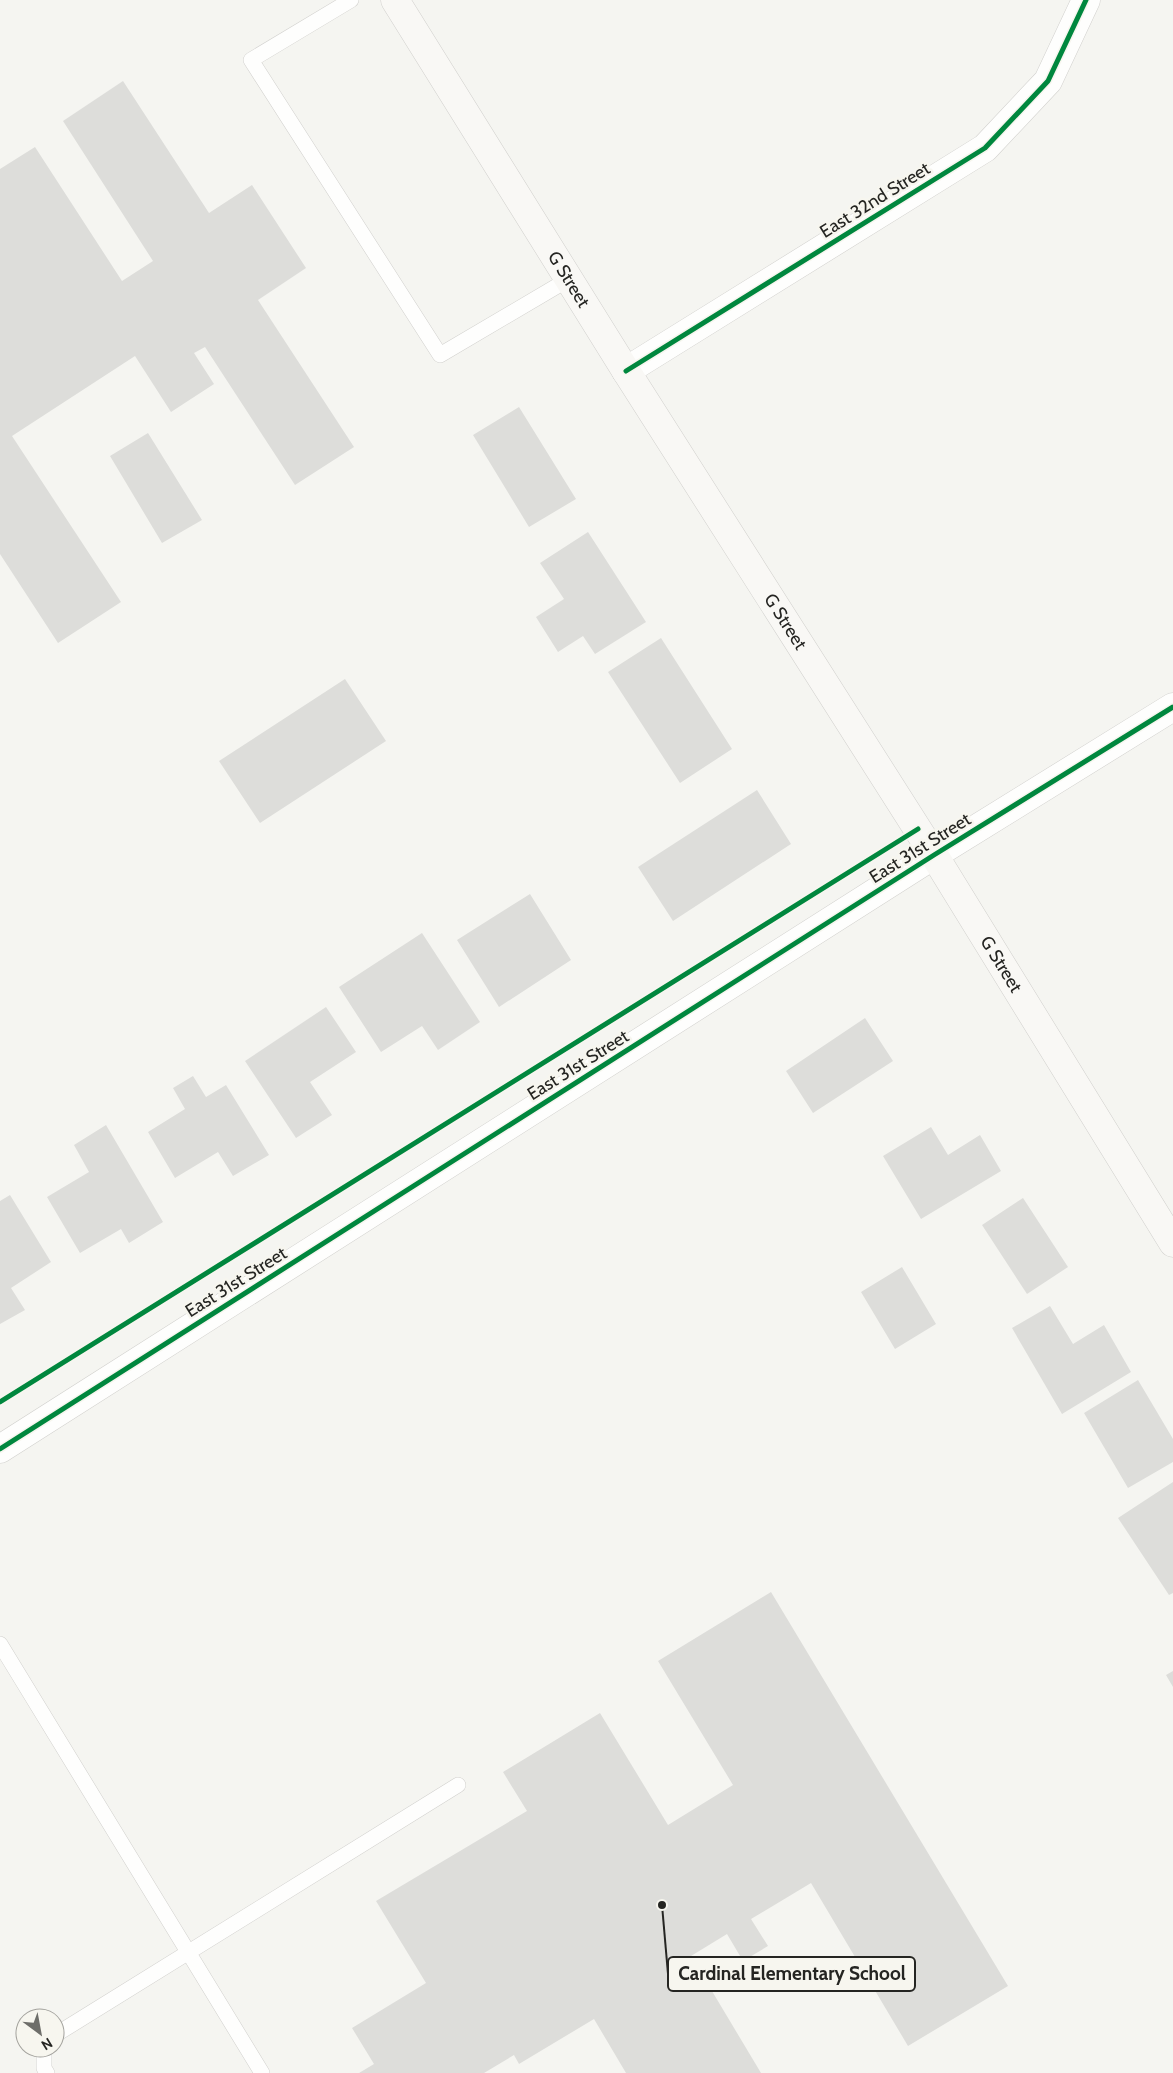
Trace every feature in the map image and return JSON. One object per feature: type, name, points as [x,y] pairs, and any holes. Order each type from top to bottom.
[{"type":"main road","name":"G Street","points":[[395,0],[626,371],[934,855],[1173,1243]]},
{"type":"street","name":"East 32nd Street","points":[[626,371],[985,148],[1048,81],[1086,0]]},
{"type":"street","name":"East 31st Street","points":[[0,1449],[934,855],[1173,708]]},
{"type":"lane","points":[[351,0],[251,60],[440,355],[569,279]]},
{"type":"lane","points":[[0,1644],[262,2073]]},
{"type":"lane","points":[[65,2029],[458,1785]]},
{"type":"lane","points":[[44,2058],[44,2068],[48,2073]]},
{"type":"building","points":[[123,81],[209,213],[252,185],[306,268],[258,300],[354,447],[295,485],[205,347],[194,353],[214,384],[171,412],[135,356],[12,436],[121,602],[58,643],[0,554],[0,169],[35,147],[122,281],[153,261],[63,121]]},
{"type":"building","points":[[519,407],[576,499],[529,527],[473,435]]},
{"type":"building","points":[[148,433],[202,520],[162,543],[110,456]]},
{"type":"building","points":[[588,532],[646,622],[595,654],[583,636],[558,652],[536,617],[564,599],[540,563]]},
{"type":"building","points":[[661,638],[732,749],[680,783],[608,672]]},
{"type":"building","points":[[345,679],[386,741],[260,823],[219,761]]},
{"type":"building","points":[[757,790],[791,844],[673,921],[638,867]]},
{"type":"building","points":[[530,894],[571,960],[499,1007],[457,940]]},
{"type":"building","points":[[422,933],[480,1022],[438,1050],[422,1026],[381,1052],[339,987]]},
{"type":"building","points":[[326,1007],[356,1052],[310,1082],[332,1115],[296,1138],[245,1061]]},
{"type":"building","points":[[865,1018],[893,1061],[813,1113],[786,1071]]},
{"type":"building","points":[[193,1076],[206,1097],[226,1085],[269,1155],[233,1176],[218,1152],[175,1178],[148,1132],[185,1109],[173,1088]]},
{"type":"building","points":[[106,1125],[163,1222],[129,1243],[121,1229],[80,1253],[47,1197],[89,1172],[74,1145]]},
{"type":"building","points":[[931,1127],[948,1155],[980,1135],[1001,1171],[921,1219],[883,1156]]},
{"type":"building","points":[[10,1195],[51,1262],[11,1288],[25,1310],[0,1324],[0,1201]]},
{"type":"building","points":[[1023,1198],[1068,1267],[1027,1294],[982,1225]]},
{"type":"building","points":[[902,1267],[936,1324],[895,1349],[861,1292]]},
{"type":"building","points":[[1050,1306],[1073,1344],[1104,1325],[1131,1372],[1062,1414],[1012,1328]]},
{"type":"building","points":[[1138,1380],[1173,1439],[1173,1462],[1128,1488],[1084,1413]]},
{"type":"building","points":[[1173,1482],[1173,1593],[1169,1595],[1118,1518]]},
{"type":"building","points":[[771,1592],[1008,1986],[908,2046],[811,1883],[751,1919],[768,1946],[743,1961],[727,1934],[691,1956],[761,2073],[626,2073],[594,2019],[519,2064],[514,2055],[484,2073],[359,2073],[374,2064],[352,2028],[426,1983],[376,1901],[527,1811],[503,1772],[600,1713],[668,1825],[733,1785],[658,1661]]},
{"type":"building","points":[[1173,1671],[1173,1687],[1166,1675]]},
{"type":"cycle path","points":[[626,371],[985,148],[1048,81],[1086,0]]},
{"type":"cycle path","points":[[0,1449],[934,855],[1173,707]]},
{"type":"cycle path","points":[[0,1402],[918,829]]},
{"type":"place","name":"Cardinal Elementary School","points":[[662,1905]]}]
